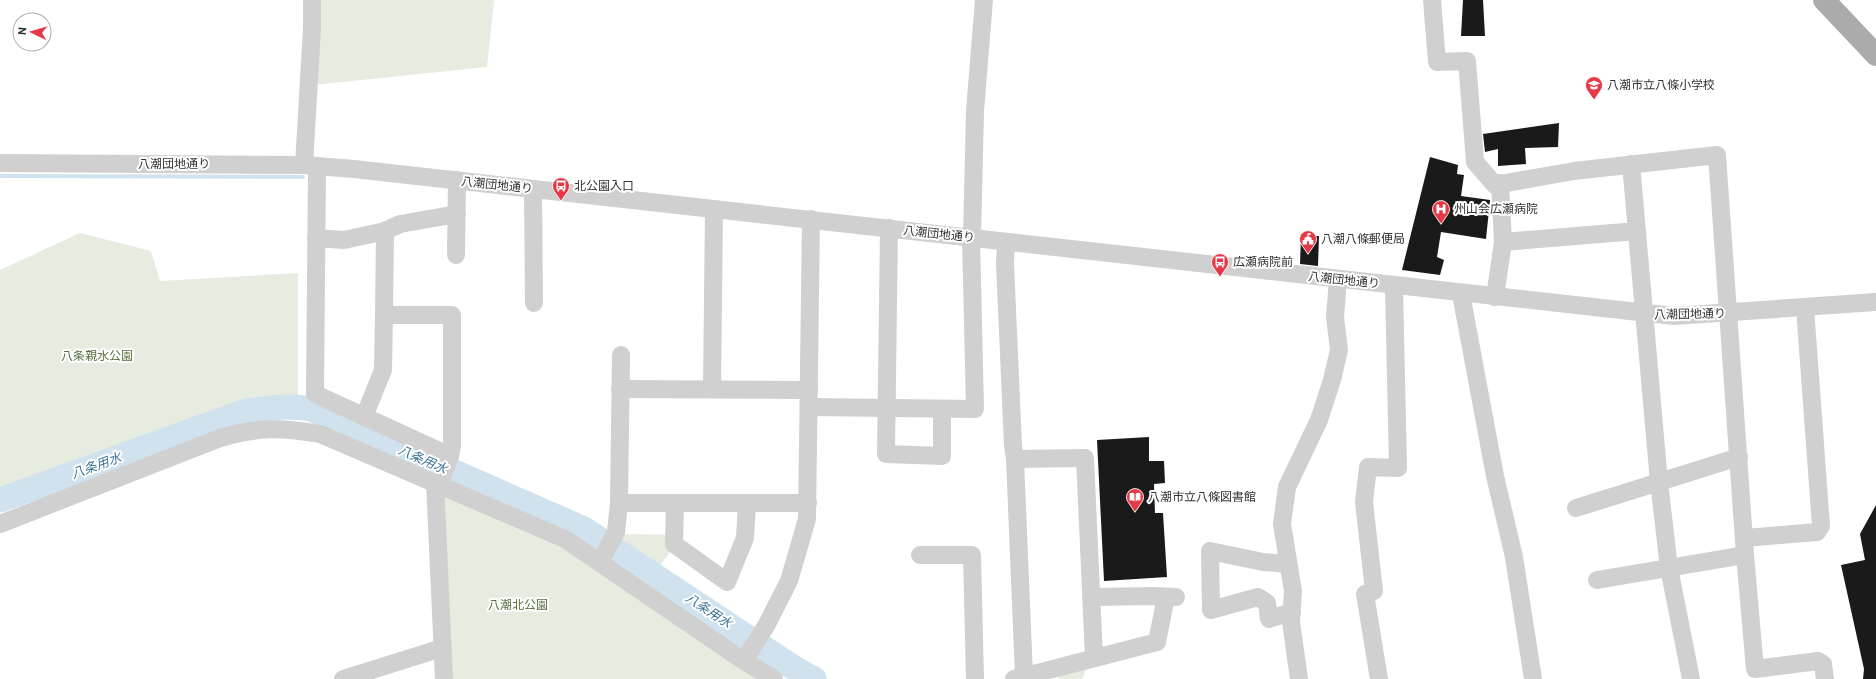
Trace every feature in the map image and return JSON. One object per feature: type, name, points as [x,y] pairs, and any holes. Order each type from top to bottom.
[{"type":"main road","points":[[1824,0],[1876,55]]},
{"type":"street","points":[[312,0],[311,165],[316,238],[315,394],[449,459]]},
{"type":"street","points":[[620,389],[712,388],[886,408],[942,410],[975,409],[972,237],[975,111],[984,0]]},
{"type":"street","points":[[1432,0],[1437,62],[1467,61],[1475,162],[1495,184],[1574,171],[1717,155],[1755,669],[1818,661],[1823,664],[1825,679]]},
{"type":"street","name":"八潮団地通り","points":[[0,164],[311,165],[811,219],[1645,314],[1674,316],[1876,302]]},
{"type":"street","points":[[1631,164],[1659,482],[1669,568],[1691,679]]},
{"type":"street","points":[[456,255],[457,180]]},
{"type":"street","points":[[1495,297],[1503,242],[1500,183]]},
{"type":"street","points":[[533,189],[534,303]]},
{"type":"street","points":[[712,388],[714,209]]},
{"type":"street","points":[[316,238],[344,240],[385,230],[400,224],[457,214]]},
{"type":"street","points":[[747,657],[766,626],[789,581],[797,558],[807,519],[811,219]]},
{"type":"street","points":[[889,228],[886,454],[942,456],[942,410]]},
{"type":"street","points":[[364,417],[384,370],[385,230]]},
{"type":"street","points":[[1503,242],[1637,231]]},
{"type":"street","points":[[1006,242],[1005,264],[1015,459],[1018,678],[1157,642],[1171,597],[1092,597]]},
{"type":"street","points":[[1299,679],[1291,622],[1293,591],[1282,524],[1287,487],[1319,420],[1332,380],[1339,350],[1335,317],[1338,279]]},
{"type":"street","points":[[1379,679],[1370,592],[1364,502],[1368,467],[1398,468],[1394,286]]},
{"type":"street","points":[[1461,294],[1495,476],[1514,557],[1533,679]]},
{"type":"street","points":[[1596,580],[1669,568],[1745,546],[1817,532],[1820,526],[1805,308]]},
{"type":"street","points":[[384,315],[452,315],[452,446],[449,459],[437,483],[444,679]]},
{"type":"street","points":[[600,562],[616,532],[620,503],[620,355]]},
{"type":"street","points":[[0,524],[220,438],[245,431],[268,428],[294,429],[320,434],[565,539],[747,657],[774,679]]},
{"type":"street","points":[[1576,508],[1739,457]]},
{"type":"street","points":[[1015,459],[1085,458],[1094,658]]},
{"type":"street","points":[[620,503],[808,503]]},
{"type":"street","points":[[675,504],[674,544],[727,582],[745,538],[747,503]]},
{"type":"street","points":[[1288,564],[1263,562],[1210,551],[1211,610],[1258,597],[1266,603],[1269,619],[1292,612]]},
{"type":"street","points":[[920,555],[972,555],[975,679]]},
{"type":"street","points":[[343,679],[442,648]]},
{"type":"green space","points":[[314,0],[494,0],[487,67],[313,85]]},
{"type":"green space","name":"八条親水公園","points":[[80,233],[151,251],[160,281],[298,273],[298,402],[242,408],[91,463],[0,499],[0,270]]},
{"type":"green space","name":"八潮北公園","points":[[441,489],[564,544],[776,679],[448,679]]},
{"type":"green space","points":[[618,534],[677,535],[676,544],[654,573],[611,546]]},
{"type":"green space","points":[[1088,665],[1082,679],[1058,679],[1060,674]]},
{"type":"building","points":[[1463,0],[1483,0],[1485,36],[1461,36]]},
{"type":"building","points":[[1559,123],[1558,147],[1525,148],[1526,164],[1498,166],[1498,149],[1485,152],[1483,134]]},
{"type":"building","points":[[1430,157],[1458,165],[1457,174],[1464,175],[1461,196],[1490,200],[1486,239],[1441,232],[1437,257],[1444,260],[1440,275],[1402,270]]},
{"type":"building","points":[[1301,236],[1319,236],[1318,266],[1300,264]]},
{"type":"building","points":[[1149,437],[1149,461],[1164,461],[1165,483],[1154,484],[1155,513],[1163,513],[1167,577],[1104,581],[1097,440]]},
{"type":"building","points":[[1876,505],[1876,679],[1863,679],[1864,669],[1841,565],[1865,560],[1860,534]]},
{"type":"waterway","points":[[0,176],[303,177]]},
{"type":"waterway","name":"八条用水","points":[[0,500],[243,412],[260,409],[293,407],[311,409],[584,529],[794,668],[814,679]]},
{"type":"place","name":"八潮市立八條小学校","points":[[1594,100]]},
{"type":"place","name":"北公園入口","points":[[561,201]]},
{"type":"place","name":"州山会広瀬病院","points":[[1441,224]]},
{"type":"place","name":"八潮八條郵便局","points":[[1308,254]]},
{"type":"place","name":"広瀬病院前","points":[[1220,277]]},
{"type":"place","name":"八潮市立八條図書館","points":[[1135,512]]}]
